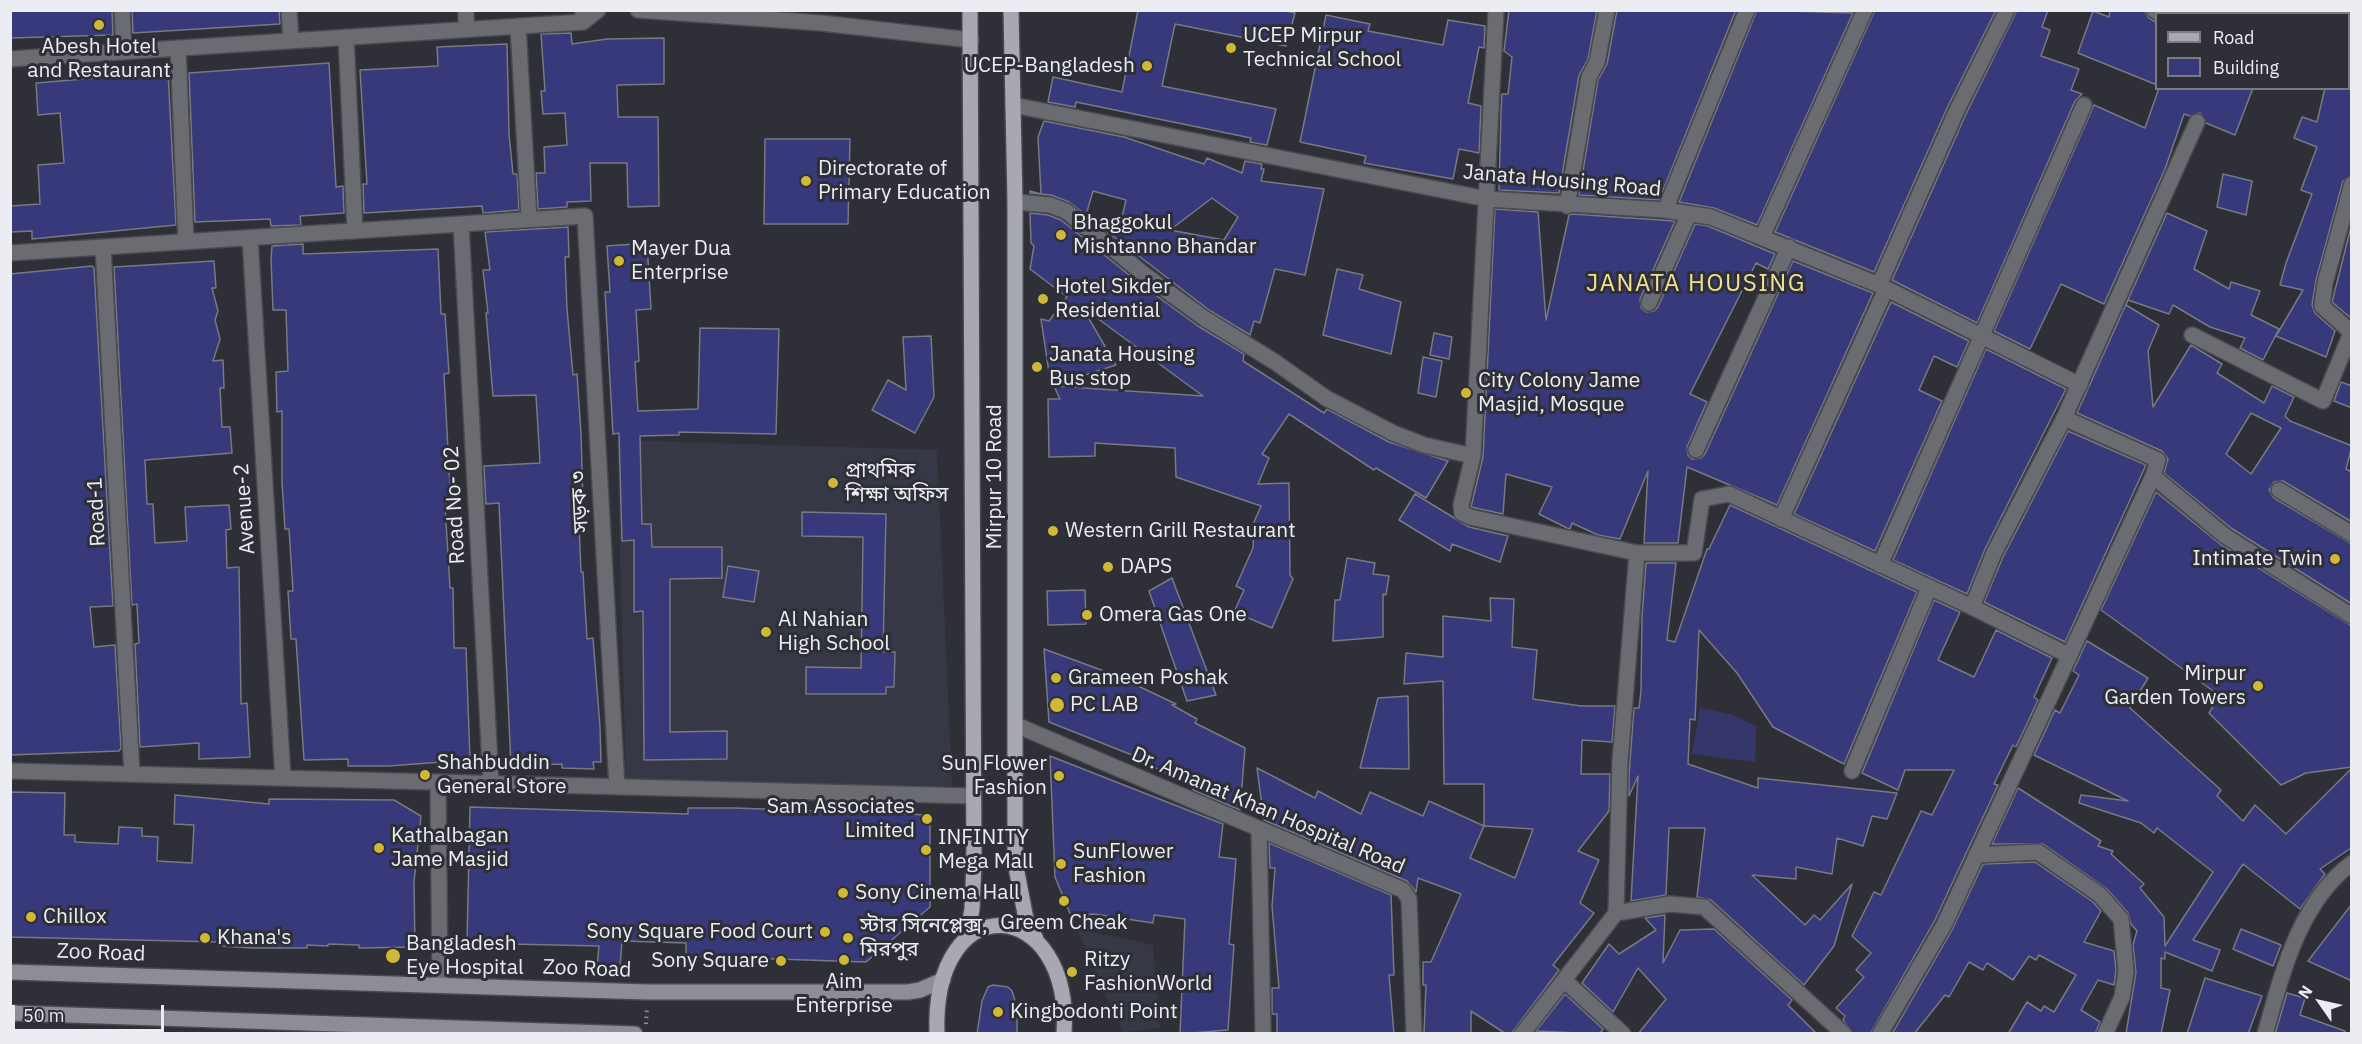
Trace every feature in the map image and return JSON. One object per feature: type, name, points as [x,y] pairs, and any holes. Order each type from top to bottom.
[{"type":"main road","name":"Mirpur 10 Road","points":[[967,936],[973,887],[970,10]]},
{"type":"main road","name":"Mirpur 10 Road","points":[[1011,10],[1015,202],[1015,862],[1024,910],[1036,939],[1051,963],[1063,999],[1064,1034]]},
{"type":"main road","points":[[937,1034],[936,1019],[943,980],[956,950],[967,936],[985,927],[1001,925],[1018,928],[1036,939]]},
{"type":"main road","name":"Zoo Road","points":[[10,972],[647,992],[908,992],[920,990],[943,980]]},
{"type":"main road","points":[[10,1013],[635,1034]]},
{"type":"street","points":[[122,10],[124,52]]},
{"type":"street","points":[[289,10],[291,41]]},
{"type":"street","points":[[466,10],[466,29]]},
{"type":"street","points":[[10,59],[518,26],[583,16],[598,10]]},
{"type":"street","points":[[638,10],[821,23],[971,40]]},
{"type":"street","points":[[1497,10],[1473,456],[1461,505],[1462,513],[1470,517],[1637,553],[1694,553],[1702,499],[1729,495],[1972,608],[2068,656]]},
{"type":"street","points":[[1567,206],[1589,77],[1597,62],[1607,10]]},
{"type":"street","points":[[1665,210],[1747,10]]},
{"type":"street","points":[[1761,237],[1865,10]]},
{"type":"street","points":[[1781,519],[1883,287],[1957,110],[2007,10]]},
{"type":"street","points":[[10,253],[530,219],[518,26]]},
{"type":"street","points":[[346,37],[355,231]]},
{"type":"street","points":[[178,48],[186,242]]},
{"type":"street","name":"Janata Housing Road","points":[[1013,105],[1487,199],[1567,206],[1665,210],[1711,217],[1790,247],[1883,287],[2080,385]]},
{"type":"street","points":[[1880,565],[2084,105]]},
{"type":"street","points":[[1972,608],[1994,553],[2080,385],[2197,122]]},
{"type":"street","points":[[2192,335],[2323,401],[2351,333],[2322,306],[2325,283],[2352,184]]},
{"type":"street","points":[[1015,202],[1050,205],[1066,211],[1187,306],[1326,398],[1393,433],[1424,445],[1473,456]]},
{"type":"street","points":[[1650,303],[1689,214]]},
{"type":"street","name":"সড়ক ৩","points":[[530,219],[585,216],[617,787]]},
{"type":"street","name":"Road No- 02","points":[[461,224],[491,783]]},
{"type":"street","name":"Avenue-2","points":[[250,238],[283,778]]},
{"type":"street","name":"Road-1","points":[[103,247],[132,774]]},
{"type":"street","points":[[1696,450],[1790,247]]},
{"type":"street","points":[[1880,1034],[1944,925],[2068,656],[2114,564],[2158,460],[2064,418]]},
{"type":"street","points":[[2153,476],[2225,536],[2352,616]]},
{"type":"street","points":[[2279,490],[2352,534]]},
{"type":"street","points":[[1522,1034],[1616,914],[1620,761],[1637,553]]},
{"type":"street","points":[[1852,771],[1929,588]]},
{"type":"street","name":"Dr. Amanat Khan Hospital Road","points":[[1016,725],[1259,831],[1403,890],[1409,899],[1414,1034]]},
{"type":"street","points":[[10,771],[973,796]]},
{"type":"street","points":[[438,782],[440,985]]},
{"type":"street","points":[[1259,831],[1263,1034]]},
{"type":"street","points":[[1976,855],[2038,852],[2100,895],[2121,919],[2126,971],[2122,997],[2105,1034]]},
{"type":"street","points":[[2265,1034],[2292,949],[2312,905],[2340,872],[2352,863]]},
{"type":"street","points":[[1616,914],[1670,904],[1704,907],[1844,1034]]},
{"type":"street","points":[[1564,980],[1623,1034]]},
{"type":"path","points":[[646,1034],[647,992]]},
{"type":"shaded area","name":"Al Nahian High School","points":[[617,440],[937,450],[952,786],[626,780]],"holes":[[[620,445],[640,445],[642,524],[651,524],[652,540],[622,541]],[[803,512],[885,514],[883,652],[895,652],[894,687],[886,687],[886,694],[806,693],[806,667],[861,668],[863,537],[802,536]],[[634,547],[722,547],[722,578],[670,579],[670,732],[727,731],[727,759],[644,759],[643,611],[635,611]]]},
{"type":"shaded area","points":[[1700,708],[1730,714],[1756,726],[1755,762],[1692,754]]},
{"type":"shaded area","points":[[1076,928],[1153,945],[1160,1028],[1123,1032]]},
{"type":"building","points":[[10,10],[112,10],[113,35],[10,38]]},
{"type":"building","points":[[132,10],[279,10],[280,24],[133,33]]},
{"type":"building","name":"UCEP-Bangladesh","points":[[1138,10],[1282,10],[1295,13],[1286,46],[1175,24],[1162,86],[1276,109],[1267,145],[1250,142],[1251,138],[1076,102],[1075,107],[1048,102],[1053,77],[1122,92]]},
{"type":"building","points":[[1509,10],[1597,10],[1588,59],[1579,75],[1559,193],[1499,190],[1502,94],[1508,94],[1512,57],[1504,51]]},
{"type":"building","points":[[1617,10],[1736,10],[1659,200],[1579,195],[1598,80],[1607,64]]},
{"type":"building","points":[[1757,10],[1853,13],[1757,225],[1714,208],[1679,202]]},
{"type":"building","points":[[1875,10],[1996,10],[1948,106],[1874,272],[1775,232]]},
{"type":"building","points":[[2017,10],[2048,10],[2042,27],[2050,30],[2041,56],[2079,69],[2071,90],[2082,94],[2075,101],[1977,323],[1892,280],[1966,114]]},
{"type":"building","points":[[2110,10],[2144,10],[2149,18],[2155,22],[2155,84],[2078,53],[2093,11],[2109,17]]},
{"type":"building","points":[[1326,15],[1370,24],[1368,31],[1443,45],[1448,20],[1485,26],[1484,48],[1479,47],[1468,103],[1481,106],[1479,153],[1459,149],[1453,179],[1364,163],[1366,156],[1300,142]]},
{"type":"building","points":[[571,33],[572,44],[607,39],[664,38],[664,84],[617,85],[618,117],[658,117],[659,206],[628,207],[627,163],[590,163],[591,201],[567,202],[567,207],[538,209],[536,173],[545,173],[544,147],[567,145],[565,113],[543,114],[541,91],[545,91],[541,34]]},
{"type":"building","points":[[507,44],[509,134],[513,174],[517,174],[519,210],[483,213],[482,206],[364,213],[363,184],[367,184],[360,70],[438,66],[437,47]]},
{"type":"building","points":[[329,63],[336,187],[343,186],[344,213],[300,216],[301,225],[271,226],[270,219],[195,222],[189,73]]},
{"type":"building","points":[[168,72],[176,225],[32,239],[32,231],[10,232],[10,206],[40,204],[38,165],[64,163],[60,113],[38,115],[36,83]]},
{"type":"building","points":[[2352,88],[2352,175],[2343,181],[2316,280],[2312,305],[2315,313],[2335,331],[2326,357],[2276,336],[2303,290],[2280,285],[2312,194],[2301,190],[2317,147],[2294,138],[2302,117],[2317,122],[2325,90],[2350,90]]},
{"type":"building","points":[[2158,90],[2252,90],[2235,135],[2206,123],[2200,113],[2190,116],[2184,114],[2165,169],[2104,304],[2061,284],[2030,349],[1994,331],[2094,105],[2145,128]]},
{"type":"building","points":[[1044,121],[1124,137],[1204,164],[1207,158],[1242,173],[1245,161],[1262,164],[1261,169],[1264,169],[1261,181],[1324,189],[1305,275],[1275,269],[1260,323],[1254,321],[1250,335],[1209,310],[1105,230],[1118,234],[1126,200],[1093,191],[1086,215],[1069,202],[1051,195],[1030,193],[1030,191],[1041,194],[1038,137]],"holes":[[[1212,198],[1238,217],[1224,240],[1170,230]]]},
{"type":"building","points":[[765,139],[850,139],[848,224],[764,224]]},
{"type":"building","points":[[2223,174],[2252,181],[2246,215],[2217,207]]},
{"type":"building","points":[[1495,209],[1538,212],[1546,320],[1569,215],[1572,214],[1675,221],[1640,299],[1641,308],[1646,312],[1654,311],[1658,307],[1695,224],[1708,226],[1775,254],[1768,269],[1756,263],[1690,394],[1707,402],[1687,447],[1688,455],[1692,459],[1701,458],[1705,454],[1793,261],[1873,293],[1777,505],[1687,467],[1678,543],[1644,543],[1648,471],[1620,539],[1598,535],[1572,523],[1570,529],[1539,514],[1552,487],[1506,474],[1503,514],[1471,507],[1483,457]]},
{"type":"building","points":[[1030,213],[1048,215],[1061,220],[1139,283],[1198,326],[1244,354],[1243,361],[1324,413],[1327,409],[1389,442],[1448,461],[1426,498],[1376,468],[1374,470],[1289,414],[1262,454],[1269,458],[1258,484],[1289,483],[1290,575],[1293,579],[1272,628],[1234,612],[1244,590],[1236,586],[1253,548],[1254,522],[1261,506],[1176,477],[1175,448],[1095,443],[1095,456],[1049,457],[1048,399],[1060,399],[1054,386],[1203,396],[1082,307],[1116,365],[1051,386],[1041,319],[1049,321],[1067,297],[1030,269],[1034,246],[1031,243]]},
{"type":"building","points":[[2167,213],[2207,231],[2194,269],[2229,289],[2231,282],[2260,291],[2251,315],[2279,329],[2263,360],[2240,348],[2245,338],[2210,327],[2173,305],[2169,314],[2128,300],[2126,305],[2159,325],[2148,351],[2153,407],[2191,345],[2222,364],[2217,373],[2264,403],[2272,386],[2294,397],[2285,416],[2290,421],[2352,446],[2346,469],[2352,472],[2352,522],[2283,481],[2274,482],[2269,490],[2274,498],[2352,544],[2352,604],[2231,528],[2164,473],[2168,459],[2162,451],[2077,413]],"holes":[[[2251,413],[2281,428],[2251,474],[2226,454]]]},
{"type":"building","points":[[2352,223],[2352,319],[2332,302]]},
{"type":"building","points":[[568,227],[569,257],[565,257],[567,309],[573,375],[577,374],[581,433],[583,501],[578,501],[581,572],[583,572],[587,639],[593,638],[600,727],[601,762],[593,762],[594,769],[562,768],[562,764],[511,766],[499,503],[486,504],[484,466],[540,463],[536,395],[493,396],[483,270],[490,270],[485,232]]},
{"type":"building","points":[[647,243],[651,309],[636,310],[639,361],[635,362],[638,411],[698,409],[700,328],[779,329],[776,434],[679,432],[679,435],[640,436],[642,524],[651,524],[652,547],[722,547],[722,578],[670,579],[670,732],[727,731],[727,759],[644,760],[643,611],[634,612],[634,540],[622,541],[619,433],[613,434],[605,292],[610,292],[607,246]]},
{"type":"building","points":[[303,244],[303,254],[438,249],[441,314],[445,314],[449,373],[444,374],[451,506],[445,506],[450,588],[453,588],[454,648],[466,648],[470,760],[388,766],[348,766],[348,759],[304,760],[296,639],[291,639],[288,591],[293,591],[289,529],[285,529],[282,482],[282,411],[277,412],[276,372],[288,371],[286,310],[273,310],[271,259],[272,246]]},
{"type":"building","points":[[214,261],[216,288],[212,288],[218,311],[215,320],[220,339],[213,361],[223,360],[224,388],[220,388],[222,427],[230,427],[232,453],[145,460],[147,504],[153,504],[155,543],[187,541],[185,507],[229,505],[231,529],[226,530],[227,568],[239,567],[241,704],[247,703],[250,757],[199,759],[199,743],[140,747],[135,644],[139,643],[137,604],[132,605],[114,267]]},
{"type":"building","points":[[92,266],[94,268],[113,606],[90,607],[94,647],[115,645],[121,748],[119,751],[10,755],[10,274]]},
{"type":"building","points":[[1337,269],[1363,275],[1359,289],[1401,302],[1391,354],[1323,335]]},
{"type":"building","points":[[1891,302],[1969,341],[1957,367],[1934,356],[1919,390],[1942,401],[1875,551],[1794,514]]},
{"type":"building","points":[[1434,333],[1452,337],[1449,359],[1430,355]]},
{"type":"building","points":[[931,336],[934,397],[915,433],[872,410],[888,380],[906,390],[903,337]]},
{"type":"building","points":[[1986,349],[2066,389],[1985,549],[1967,594],[1893,560]]},
{"type":"building","points":[[1423,357],[1442,361],[1436,397],[1418,393]]},
{"type":"building","points":[[2341,382],[2352,386],[2352,408],[2334,401]]},
{"type":"building","points":[[2068,431],[2146,465],[2065,642],[1984,602],[2003,557]]},
{"type":"building","points":[[2156,492],[2220,544],[2352,626],[2352,767],[2306,773],[2281,785],[2209,713],[2220,696],[2101,610]]},
{"type":"building","points":[[1415,494],[1469,527],[1508,536],[1500,562],[1452,544],[1450,551],[1399,520]]},
{"type":"building","points":[[1730,505],[1917,592],[1844,764],[1773,727],[1737,673],[1699,630],[1695,720],[1690,719],[1688,764],[1758,788],[1758,778],[1897,793],[1887,819],[1872,816],[1863,846],[1837,838],[1832,874],[1796,867],[1796,879],[1752,875],[1805,925],[1814,915],[1820,920],[1852,884],[1834,946],[1804,985],[1711,900],[1697,897],[1705,828],[1669,828],[1666,895],[1631,901],[1638,776],[1629,796],[1629,775],[1634,708],[1639,708],[1641,691],[1642,617],[1646,563],[1676,563],[1667,640],[1675,642],[1707,549]]},
{"type":"building","points":[[802,512],[886,514],[883,652],[895,652],[894,687],[886,687],[886,694],[806,694],[806,667],[861,668],[863,537],[802,536]]},
{"type":"building","points":[[1347,558],[1375,563],[1373,574],[1389,576],[1386,595],[1383,594],[1383,637],[1333,641],[1335,600],[1340,600]]},
{"type":"building","points":[[728,566],[759,571],[754,602],[723,597]]},
{"type":"building","points":[[1172,578],[1216,695],[1187,701],[1149,591]]},
{"type":"building","points":[[1085,590],[1086,624],[1048,625],[1047,591]]},
{"type":"building","points":[[1490,598],[1514,599],[1512,647],[1537,650],[1533,699],[1581,706],[1615,706],[1612,742],[1582,740],[1581,774],[1610,774],[1609,811],[1578,851],[1599,860],[1580,903],[1594,913],[1553,965],[1559,970],[1511,1034],[1506,1034],[1471,1011],[1471,1034],[1424,1034],[1426,985],[1423,985],[1423,962],[1431,962],[1461,894],[1418,878],[1416,892],[1407,881],[1264,820],[1257,768],[1315,798],[1318,791],[1361,814],[1370,792],[1423,816],[1429,801],[1484,826],[1484,784],[1444,784],[1443,681],[1404,684],[1406,653],[1443,657],[1443,616],[1491,621]],"holes":[[[1484,826],[1533,829],[1515,878],[1470,858]]]},
{"type":"building","points":[[1934,600],[1960,612],[1938,660],[1974,677],[1996,630],[2052,658],[2034,697],[2038,700],[2016,747],[2013,745],[1994,784],[1998,785],[1935,920],[1870,1034],[1853,1034],[1843,1020],[1845,1016],[1836,1008],[1864,977],[1856,970],[1871,953],[1852,936],[1874,892],[1881,895],[1921,811],[1932,815],[1954,770],[1905,770],[1898,790],[1862,773]]},
{"type":"building","points":[[2087,641],[2148,678],[2130,708],[2221,790],[2217,796],[2243,821],[2255,805],[2286,834],[2352,768],[2351,848],[2320,869],[2325,874],[2300,909],[2243,864],[2193,940],[2220,950],[2212,971],[2165,952],[2165,959],[2161,958],[2161,988],[2170,990],[2161,1034],[2126,1034],[2136,972],[2133,945],[2137,931],[2131,924],[2128,913],[2107,889],[2043,844],[1992,844],[2018,788],[2101,841],[2098,846],[2113,851],[2111,854],[2144,884],[2140,888],[2164,917],[2165,946],[2213,872],[2157,828],[2154,833],[2141,823],[2079,803],[2081,795],[2128,801],[2034,755],[2055,710],[2060,713],[2079,675],[2073,671]]},
{"type":"building","points":[[1044,649],[1115,675],[1176,704],[1172,705],[1197,719],[1195,723],[1245,748],[1240,810],[1193,790],[1195,786],[1132,755],[1049,722]]},
{"type":"building","points":[[1408,696],[1409,769],[1360,768],[1378,698]]},
{"type":"building","points":[[1050,756],[1223,824],[1219,857],[1236,859],[1229,944],[1234,945],[1228,1030],[1180,1034],[1185,919],[1154,915],[1153,923],[1094,914],[1071,916],[1055,877]]},
{"type":"building","points":[[10,792],[65,793],[64,835],[75,835],[75,842],[118,844],[119,827],[142,828],[142,836],[158,837],[157,861],[192,863],[194,825],[174,824],[175,795],[269,804],[269,799],[394,800],[421,816],[414,882],[415,947],[359,948],[359,945],[328,944],[328,946],[307,945],[307,948],[255,948],[218,946],[219,942],[10,937]]},
{"type":"building","points":[[470,807],[688,814],[688,808],[735,808],[930,815],[930,907],[866,962],[686,956],[686,943],[622,941],[620,968],[597,967],[599,946],[467,943]]},
{"type":"building","points":[[1269,843],[1391,895],[1394,975],[1389,975],[1394,1034],[1277,1034],[1277,1014],[1272,1014],[1272,988],[1279,988],[1272,906],[1275,868],[1270,868]]},
{"type":"building","points":[[2035,862],[2093,902],[2101,911],[2084,942],[2114,951],[2116,971],[2114,985],[2098,980],[2081,1010],[2100,1022],[2095,1034],[2008,1034],[2027,1002],[2041,1011],[2044,1006],[2054,1012],[2076,975],[2039,955],[2036,960],[2029,956],[2013,980],[1987,963],[1983,970],[1969,962],[1949,997],[1945,995],[1914,1034],[1892,1034],[1952,930],[1983,864]]},
{"type":"building","points":[[2352,904],[2352,981],[2308,961]]},
{"type":"building","points":[[1665,915],[1663,963],[1680,930],[1714,929],[1792,1000],[1788,1005],[1817,1034],[1638,1034],[1666,999],[1638,968],[1613,1012],[1582,983],[1609,944],[1619,954],[1656,930],[1645,918]]},
{"type":"building","points":[[2241,929],[2281,945],[2273,966],[2233,949]]},
{"type":"building","points":[[2205,978],[2262,996],[2248,1034],[2187,1034]]},
{"type":"building","name":"Kingbodonti Point","points":[[993,985],[1008,987],[1012,991],[1017,1007],[1017,1034],[977,1034],[982,1001],[988,987]]},
{"type":"building","points":[[2287,993],[2305,998],[2300,1015],[2345,1031],[2345,1034],[2275,1034]]},
{"type":"building","points":[[1565,994],[1603,1029],[1600,1034],[1536,1031]]},
{"type":"place","name":"Abesh Hotel and Restaurant","points":[[99,25]]},
{"type":"place","name":"UCEP Mirpur Technical School","points":[[1231,48]]},
{"type":"place","name":"UCEP-Bangladesh","points":[[1147,66]]},
{"type":"place","name":"Directorate of Primary Education","points":[[806,181]]},
{"type":"place","name":"Bhaggokul Mishtanno Bhandar","points":[[1061,235]]},
{"type":"place","name":"Mayer Dua Enterprise","points":[[619,261]]},
{"type":"place","name":"Hotel Sikder Residential","points":[[1043,299]]},
{"type":"place","name":"Janata Housing Bus stop","points":[[1037,367]]},
{"type":"place","name":"City Colony Jame Masjid, Mosque","points":[[1466,393]]},
{"type":"place","name":"প্রাথমিক শিক্ষা অফিস","points":[[833,483]]},
{"type":"place","name":"Western Grill Restaurant","points":[[1053,531]]},
{"type":"place","name":"Intimate Twin","points":[[2335,559]]},
{"type":"place","name":"DAPS","points":[[1108,567]]},
{"type":"place","name":"Omera Gas One","points":[[1087,615]]},
{"type":"place","name":"Al Nahian High School","points":[[766,632]]},
{"type":"place","name":"Grameen Poshak","points":[[1056,678]]},
{"type":"place","name":"Mirpur Garden Towers","points":[[2258,686]]},
{"type":"place","name":"PC LAB","points":[[1057,705]]},
{"type":"place","name":"Shahbuddin General Store","points":[[425,775]]},
{"type":"place","name":"Sun Flower Fashion","points":[[1059,776]]},
{"type":"place","name":"Sam Associates Limited","points":[[927,819]]},
{"type":"place","name":"Kathalbagan Jame Masjid","points":[[379,848]]},
{"type":"place","name":"INFINITY Mega Mall","points":[[926,850]]},
{"type":"place","name":"SunFlower Fashion","points":[[1061,864]]},
{"type":"place","name":"Sony Cinema Hall","points":[[843,893]]},
{"type":"place","name":"Greem Cheak","points":[[1064,901]]},
{"type":"place","name":"Chillox","points":[[31,917]]},
{"type":"place","name":"Sony Square Food Court","points":[[825,932]]},
{"type":"place","name":"Khana's","points":[[205,938]]},
{"type":"place","name":"স্টার সিনেপ্লেক্স, মিরপুর","points":[[848,938]]},
{"type":"place","name":"Bangladesh Eye Hospital","points":[[393,956]]},
{"type":"place","name":"Aim Enterprise","points":[[844,960]]},
{"type":"place","name":"Sony Square","points":[[781,961]]},
{"type":"place","name":"Ritzy FashionWorld","points":[[1072,972]]},
{"type":"place","name":"Kingbodonti Point","points":[[998,1012]]},
{"type":"district","name":"JANATA HOUSING","points":[[1696,284]]}]
